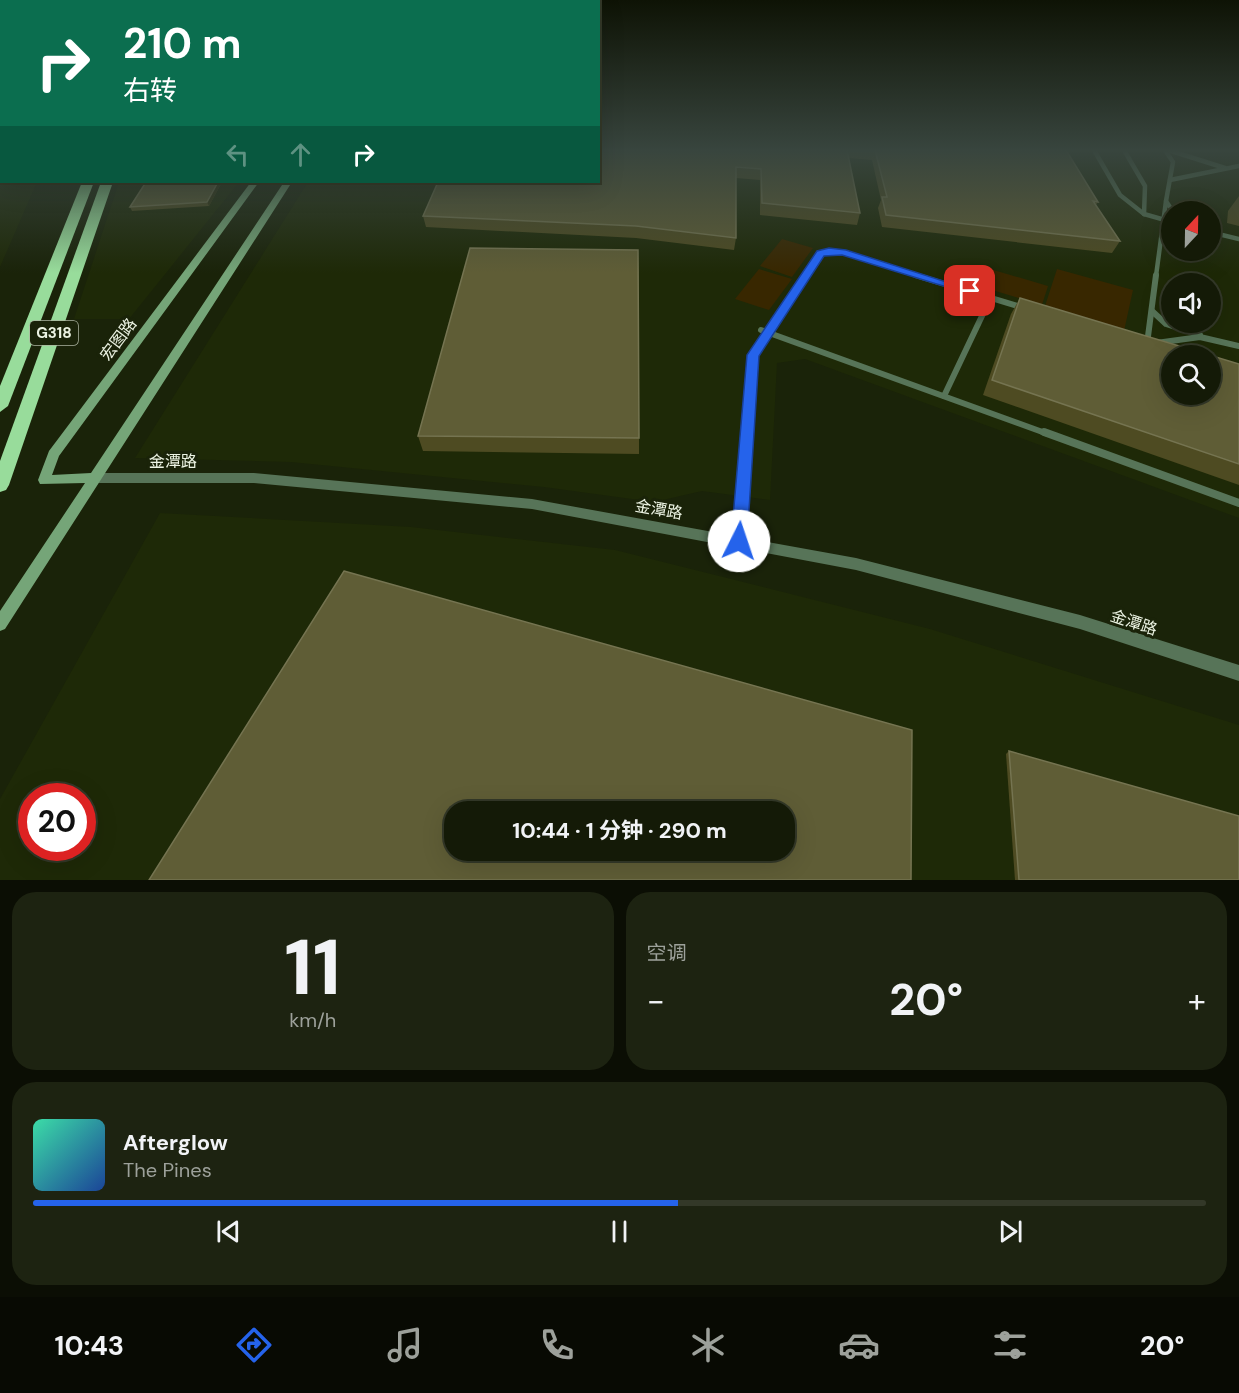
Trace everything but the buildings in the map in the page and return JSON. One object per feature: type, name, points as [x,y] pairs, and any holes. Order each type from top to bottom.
[{"type":"highway","name":"G318","points":[[0,406],[84,191]]},
{"type":"highway","name":"G318","points":[[1,480],[104,191]]},
{"type":"main road","name":"宏图路","points":[[93,478],[44,480],[53,454],[248,191]]},
{"type":"main road","points":[[0,624],[282,191]]},
{"type":"street","name":"金潭路","points":[[93,478],[254,478],[532,504],[856,564],[1080,622],[1239,674]]},
{"type":"lane","points":[[1117,191],[1123,201],[1144,214],[1161,219]]},
{"type":"lane","points":[[1144,214],[1145,191]]},
{"type":"lane","points":[[1166,201],[1168,191]]},
{"type":"lane","points":[[1221,235],[1239,239]]},
{"type":"lane","points":[[1147,344],[1161,243]]},
{"type":"lane","points":[[739,541],[750,368],[753,355],[765,331],[820,254],[829,251],[843,252],[1034,311]]},
{"type":"lane","points":[[944,396],[991,297]]},
{"type":"lane","points":[[1152,311],[1166,324],[1239,346]]},
{"type":"lane","points":[[765,331],[1239,503]]},
{"type":"lane","points":[[1139,343],[1200,337],[1214,339]]},
{"type":"shaded area","points":[[0,191],[33,191],[0,267]]},
{"type":"shaded area","points":[[116,191],[232,191],[129,319],[74,319]]},
{"type":"shaded area","points":[[302,191],[1239,191],[1239,518],[805,359],[777,363],[770,500],[702,491],[654,502],[544,487],[291,462],[135,458]]},
{"type":"shaded area","points":[[782,239],[813,248],[792,277],[760,266]]},
{"type":"shaded area","points":[[980,266],[1048,286],[1042,305],[972,284]]},
{"type":"shaded area","points":[[759,269],[792,279],[769,310],[735,299]]},
{"type":"shaded area","points":[[1057,269],[1133,290],[1124,331],[1045,306]]},
{"type":"shaded area","points":[[160,513],[411,527],[615,550],[930,629],[1239,725],[1239,880],[0,880],[0,799]]},
{"type":"route","points":[[739,541],[750,368],[753,355],[820,254],[829,251],[843,252],[970,291]]}]
